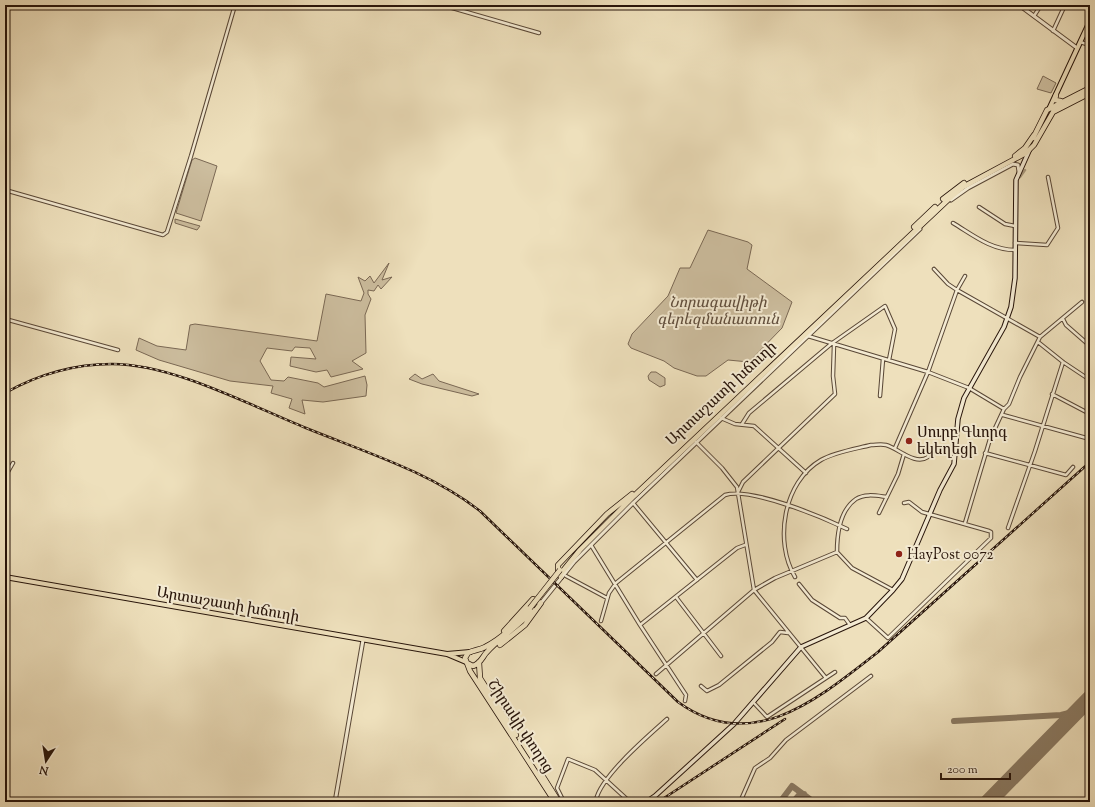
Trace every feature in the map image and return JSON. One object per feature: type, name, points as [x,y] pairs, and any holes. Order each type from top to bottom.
[{"type":"highway","points":[[1030,149],[1034,135],[1044,112],[1050,107],[1090,88]]},
{"type":"highway","points":[[1030,149],[1042,128],[1055,110],[1090,94]]},
{"type":"highway","points":[[1056,95],[1056,101],[1062,101]]},
{"type":"highway","points":[[1042,128],[1050,107]]},
{"type":"highway","name":"Արտաշատի խճուղի","points":[[562,574],[584,543],[632,494],[950,192],[1019,154],[1034,135]]},
{"type":"highway","name":"Արտաշատի խճուղի","points":[[467,663],[474,666],[486,653],[514,629],[562,574],[580,550],[638,492],[952,196],[963,187],[1023,155],[1030,149]]},
{"type":"highway","points":[[486,653],[520,630],[541,603],[533,598],[511,624],[488,645]]},
{"type":"highway","name":"Արտաշատի խճուղի","points":[[472,651],[488,645],[511,628],[532,609]]},
{"type":"highway","points":[[467,663],[466,656],[472,651],[479,654],[480,661]]},
{"type":"highway","name":"Շիրակի փողոց","points":[[480,661],[479,674],[484,684],[559,802]]},
{"type":"highway","name":"Շիրակի փողոց","points":[[467,663],[555,802]]},
{"type":"main road","points":[[1050,107],[1090,22]]},
{"type":"main road","points":[[646,802],[655,796],[734,724],[801,647],[866,618],[894,590],[907,569],[930,514],[954,464],[958,419],[969,388],[998,338],[1007,318],[1014,290],[1016,180],[1030,149]]},
{"type":"main road","name":"Արտաշատի խճուղի","points":[[5,577],[447,654],[467,663]]},
{"type":"main road","name":"Արտաշատի խճուղի","points":[[447,654],[472,651]]},
{"type":"street","points":[[5,190],[163,235],[167,232],[235,5]]},
{"type":"street","points":[[442,5],[539,33]]},
{"type":"street","points":[[1018,5],[1077,48]]},
{"type":"street","points":[[1034,16],[1041,5]]},
{"type":"street","points":[[1053,31],[1065,5]]},
{"type":"street","points":[[1080,42],[1090,45]]},
{"type":"street","name":"Արտաշատի խճուղի","points":[[562,574],[696,442],[953,198],[1013,164],[1018,165],[1019,172]]},
{"type":"street","points":[[1015,243],[1047,245],[1058,228],[1048,177]]},
{"type":"street","points":[[979,207],[1005,224],[1015,226]]},
{"type":"street","points":[[953,223],[986,244],[1004,250],[1015,250]]},
{"type":"street","points":[[934,269],[948,284],[957,290],[1040,337]]},
{"type":"street","points":[[895,448],[928,372],[957,290],[965,276]]},
{"type":"street","points":[[964,523],[985,453],[1003,415],[1004,409],[1009,404],[1020,377],[1040,337],[1082,302]]},
{"type":"street","points":[[742,424],[749,413],[833,345],[885,306],[895,328],[889,360]]},
{"type":"street","points":[[5,319],[118,350]]},
{"type":"street","points":[[1063,319],[1066,325],[1090,346]]},
{"type":"street","points":[[807,336],[833,345],[928,372],[969,388],[1004,409]]},
{"type":"street","points":[[1038,342],[1063,362],[1090,380]]},
{"type":"street","points":[[737,493],[743,482],[835,394],[833,376],[833,345]]},
{"type":"street","points":[[880,396],[883,359]]},
{"type":"street","points":[[1008,528],[1044,425],[1052,394],[1063,362]]},
{"type":"street","points":[[1052,394],[1090,414]]},
{"type":"street","points":[[1003,415],[1044,425],[1090,439]]},
{"type":"street","points":[[721,418],[728,422],[754,426],[806,473]]},
{"type":"street","points":[[696,442],[722,468],[735,485],[754,590],[826,678]]},
{"type":"street","points":[[795,577],[787,561],[783,529],[788,506],[793,492],[806,473],[822,460],[856,448],[877,444],[895,448],[904,454],[924,459],[928,457],[929,453],[934,448],[955,448]]},
{"type":"street","points":[[985,453],[1066,475],[1073,467]]},
{"type":"street","points":[[878,513],[898,474],[904,454]]},
{"type":"street","points":[[5,477],[13,463]]},
{"type":"street","points":[[601,621],[607,598],[616,583],[725,495],[737,493],[763,498],[848,529]]},
{"type":"street","points":[[887,497],[871,495],[856,499],[843,516],[837,537],[837,552],[852,568],[894,590]]},
{"type":"street","points":[[866,618],[888,638],[990,541],[991,532],[989,531],[922,512],[909,502],[904,503]]},
{"type":"street","points":[[633,503],[697,580]]},
{"type":"street","points":[[591,545],[616,583],[640,625],[686,695],[685,701]]},
{"type":"street","points":[[640,625],[737,548],[745,545]]},
{"type":"street","points":[[656,674],[754,590],[791,571],[837,552]]},
{"type":"street","points":[[541,603],[562,574],[607,598]]},
{"type":"street","points":[[799,584],[812,600],[840,618],[845,618],[851,626]]},
{"type":"street","points":[[676,597],[721,656]]},
{"type":"street","points":[[701,686],[707,691],[712,689],[772,642],[780,632],[788,633]]},
{"type":"street","points":[[335,802],[363,640]]},
{"type":"street","points":[[753,701],[767,717],[835,672]]},
{"type":"street","points":[[740,802],[755,768],[770,758],[786,740],[871,676]]},
{"type":"street","points":[[596,800],[606,780],[667,719]]},
{"type":"street","points":[[564,802],[557,788],[568,759],[595,770],[630,802]]},
{"type":"green space","points":[[1043,76],[1056,83],[1051,93],[1037,89]]},
{"type":"green space","points":[[195,158],[217,166],[201,221],[176,213],[192,160]]},
{"type":"green space","points":[[175,219],[200,226],[197,230],[175,223]]},
{"type":"green space","name":"Նորագավիթի գերեզմանատուն","points":[[708,230],[748,242],[752,245],[747,269],[792,302],[782,328],[749,362],[728,360],[706,376],[697,376],[674,368],[664,361],[631,348],[628,344],[632,334],[668,296],[680,268],[690,268]]},
{"type":"green space","points":[[389,263],[382,280],[392,277],[381,289],[378,285],[374,291],[368,290],[368,294],[371,299],[365,315],[366,353],[352,361],[363,369],[331,377],[327,370],[316,372],[290,366],[291,357],[316,359],[310,348],[295,347],[292,351],[267,348],[260,361],[271,380],[284,381],[288,377],[318,383],[324,387],[365,376],[367,385],[366,396],[323,402],[302,400],[305,414],[289,408],[292,399],[271,393],[273,386],[230,381],[159,360],[136,350],[139,338],[157,346],[186,350],[190,325],[195,324],[317,341],[326,294],[361,301],[364,293],[358,277],[365,281],[370,276],[374,283]]},
{"type":"green space","points":[[651,372],[656,372],[665,378],[665,385],[660,387],[649,380],[648,376]]},
{"type":"green space","points":[[415,374],[422,379],[433,374],[439,381],[479,394],[472,396],[422,384],[409,379]]},
{"type":"waterway","points":[[5,12],[16,5]]},
{"type":"waterway","points":[[1086,50],[1090,51]]},
{"type":"waterway","points":[[1020,177],[1025,170]]},
{"type":"taxiway","points":[[954,721],[1061,715],[1077,711],[1083,706]]},
{"type":"taxiway","points":[[780,802],[792,786],[811,800],[823,802]]},
{"type":"taxiway","points":[[793,802],[800,794],[804,794]]},
{"type":"runway","points":[[988,802],[1090,698]]},
{"type":"railway","points":[[5,393],[30,381],[70,368],[112,364],[136,366],[185,378],[210,387],[419,474],[461,497],[480,511],[678,702],[705,717],[732,723],[758,722],[784,714],[808,702],[856,670],[1090,462]]},
{"type":"railway","points":[[658,802],[785,719]]},
{"type":"place","name":"Սուրբ Գևորգ եկեղեցի","points":[[909,441]]},
{"type":"place","name":"HayPost 0072","points":[[899,554]]}]
